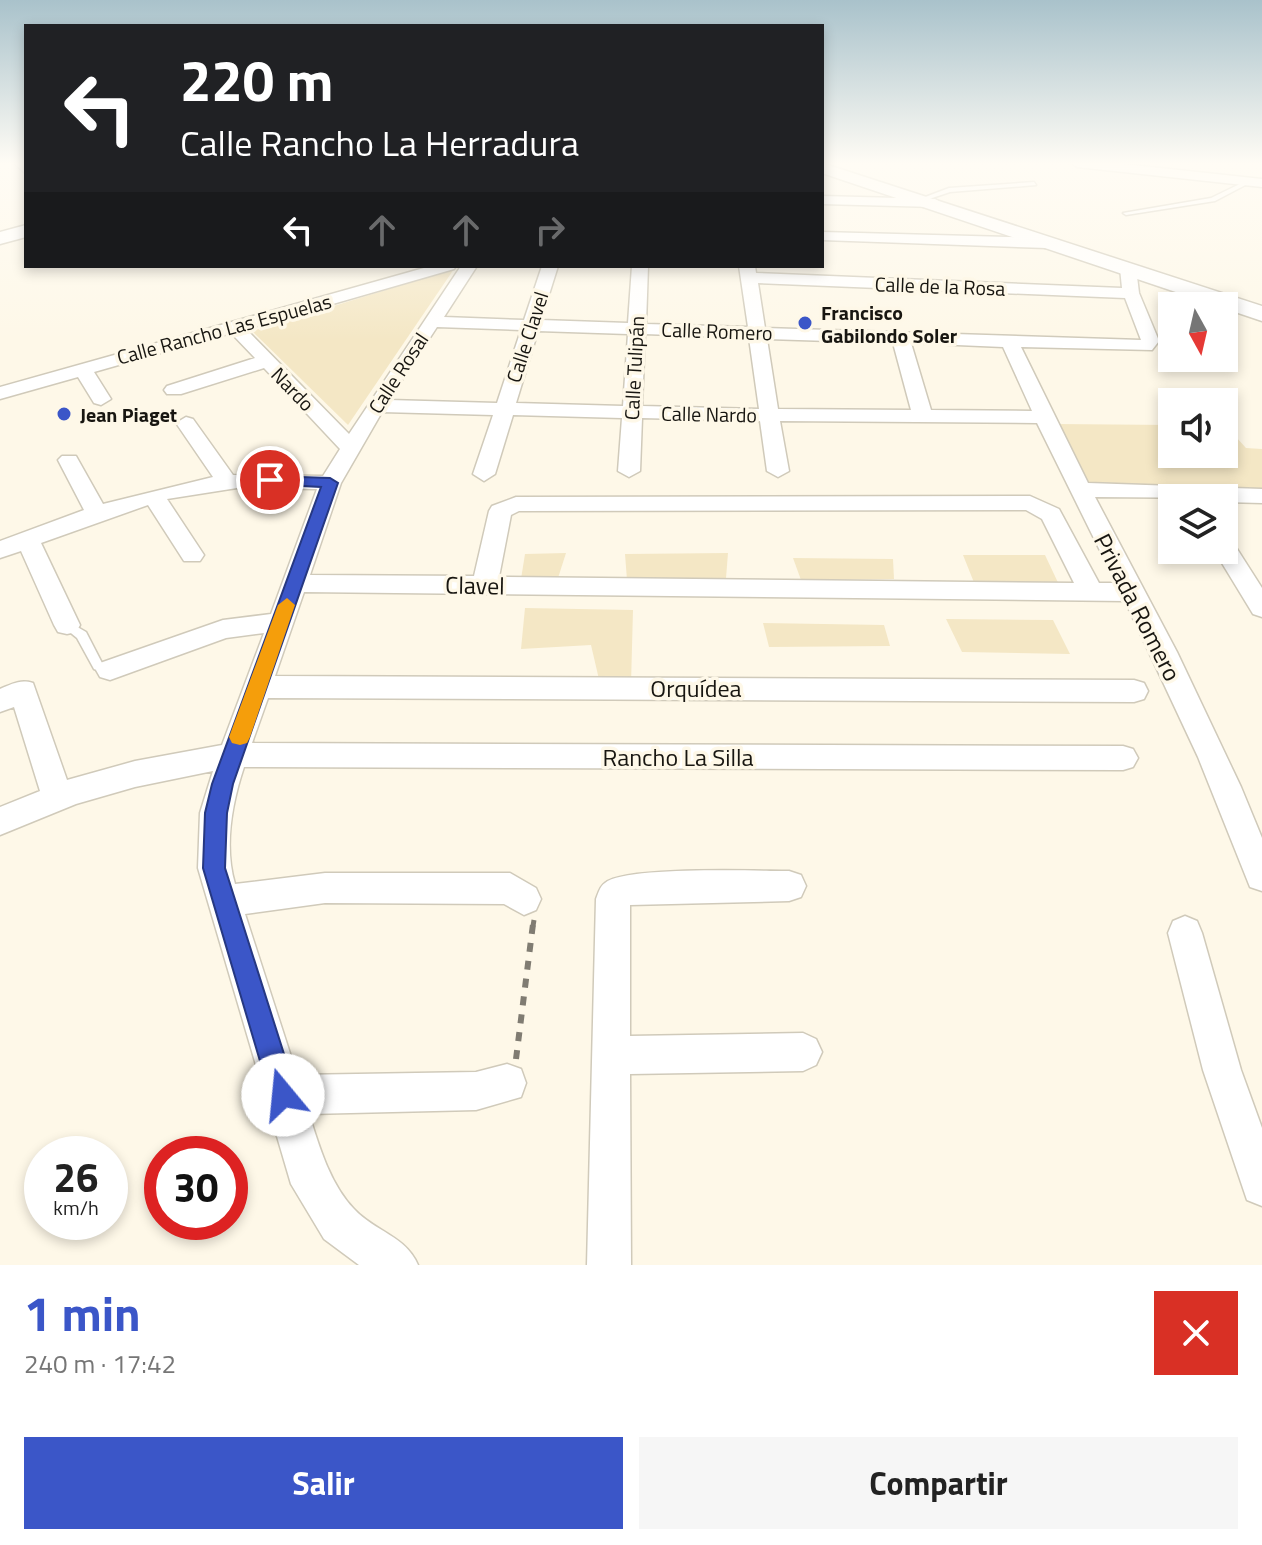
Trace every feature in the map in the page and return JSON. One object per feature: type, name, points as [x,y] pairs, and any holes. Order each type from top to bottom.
[{"type":"street","points":[[988,222],[1262,314]]},
{"type":"street","points":[[0,238],[24,232]]},
{"type":"street","points":[[824,236],[1047,243]]},
{"type":"street","name":"Calle Rancho Las Espuelas","points":[[0,393],[441,268]]},
{"type":"street","name":"Calle Rosal","points":[[396,1265],[339,1224],[306,1169],[214,868],[216,813],[233,755],[330,483],[376,406],[468,268]]},
{"type":"street","name":"Calle Clavel","points":[[484,474],[549,268]]},
{"type":"street","name":"Calle Tulipán","points":[[629,471],[640,268]]},
{"type":"street","points":[[1128,268],[1131,293]]},
{"type":"street","points":[[748,272],[772,415],[778,471]]},
{"type":"street","name":"Calle de la Rosa","points":[[748,272],[1131,293]]},
{"type":"street","name":"Calle Romero","points":[[431,322],[1146,346],[1150,341],[1131,293]]},
{"type":"street","name":"Nardo","points":[[236,328],[351,448]]},
{"type":"street","points":[[900,337],[923,416]]},
{"type":"street","name":"Privada Romero","points":[[1009,340],[1043,417],[1214,758],[1239,827],[1262,876]]},
{"type":"street","points":[[174,390],[266,361]]},
{"type":"street","points":[[82,368],[101,399]]},
{"type":"street","name":"Calle Nardo","points":[[376,406],[772,415],[1043,417]]},
{"type":"street","points":[[186,423],[228,483]]},
{"type":"street","points":[[69,460],[97,514]]},
{"type":"street","points":[[0,550],[154,496],[228,483],[270,480],[330,483]]},
{"type":"street","points":[[1079,490],[1158,494]]},
{"type":"street","points":[[154,496],[192,555]]},
{"type":"street","points":[[1238,496],[1262,496]]},
{"type":"street","points":[[485,584],[500,511],[516,504],[1015,503],[1035,504],[1051,514],[1091,591]]},
{"type":"street","points":[[28,539],[67,625]]},
{"type":"street","points":[[1238,557],[1262,564]]},
{"type":"street","points":[[1235,564],[1262,608]]},
{"type":"street","name":"Clavel","points":[[294,583],[1130,592]]},
{"type":"street","points":[[110,670],[223,629],[281,622]]},
{"type":"street","name":"Orquídea","points":[[258,687],[1134,691]]},
{"type":"street","points":[[11,696],[57,797]]},
{"type":"street","name":"Rancho La Silla","points":[[0,821],[57,797],[135,774],[233,755],[1123,758]]},
{"type":"street","points":[[609,1265],[613,905],[617,893],[632,889],[789,886]]},
{"type":"street","points":[[224,901],[325,888],[510,889],[524,899]]},
{"type":"street","points":[[1185,933],[1222,1070],[1262,1185]]},
{"type":"street","points":[[610,1055],[803,1052]]},
{"type":"street","points":[[283,1095],[476,1091],[507,1083]]},
{"type":"lane","points":[[67,625],[82,635],[98,666],[110,670]]},
{"type":"path","points":[[507,1083],[515,1065],[535,912],[524,899]]},
{"type":"shaded area","points":[[454,269],[348,425],[252,331]]},
{"type":"shaded area","points":[[1055,424],[1158,425],[1158,468],[1238,468],[1238,439],[1246,448],[1262,449],[1262,497],[1238,496],[1238,484],[1158,484],[1158,493],[1079,490]]},
{"type":"shaded area","points":[[566,553],[558,578],[521,579],[525,554]]},
{"type":"shaded area","points":[[728,553],[726,578],[627,580],[625,554]]},
{"type":"shaded area","points":[[963,555],[1045,555],[1062,591],[977,590]]},
{"type":"shaded area","points":[[793,558],[893,559],[894,579],[801,580]]},
{"type":"shaded area","points":[[525,608],[633,610],[631,684],[601,688],[591,645],[521,649]]},
{"type":"shaded area","points":[[946,619],[1053,620],[1070,654],[962,652]]},
{"type":"shaded area","points":[[763,623],[884,625],[890,646],[769,647]]},
{"type":"slow traffic","points":[[240,737],[287,605]]},
{"type":"place","name":"Francisco Gabilondo Soler","points":[[805,323]]},
{"type":"place","name":"Jean Piaget","points":[[64,414]]},
{"type":"route","points":[[270,480],[330,483],[223,784],[216,813],[214,868],[283,1095]]}]
